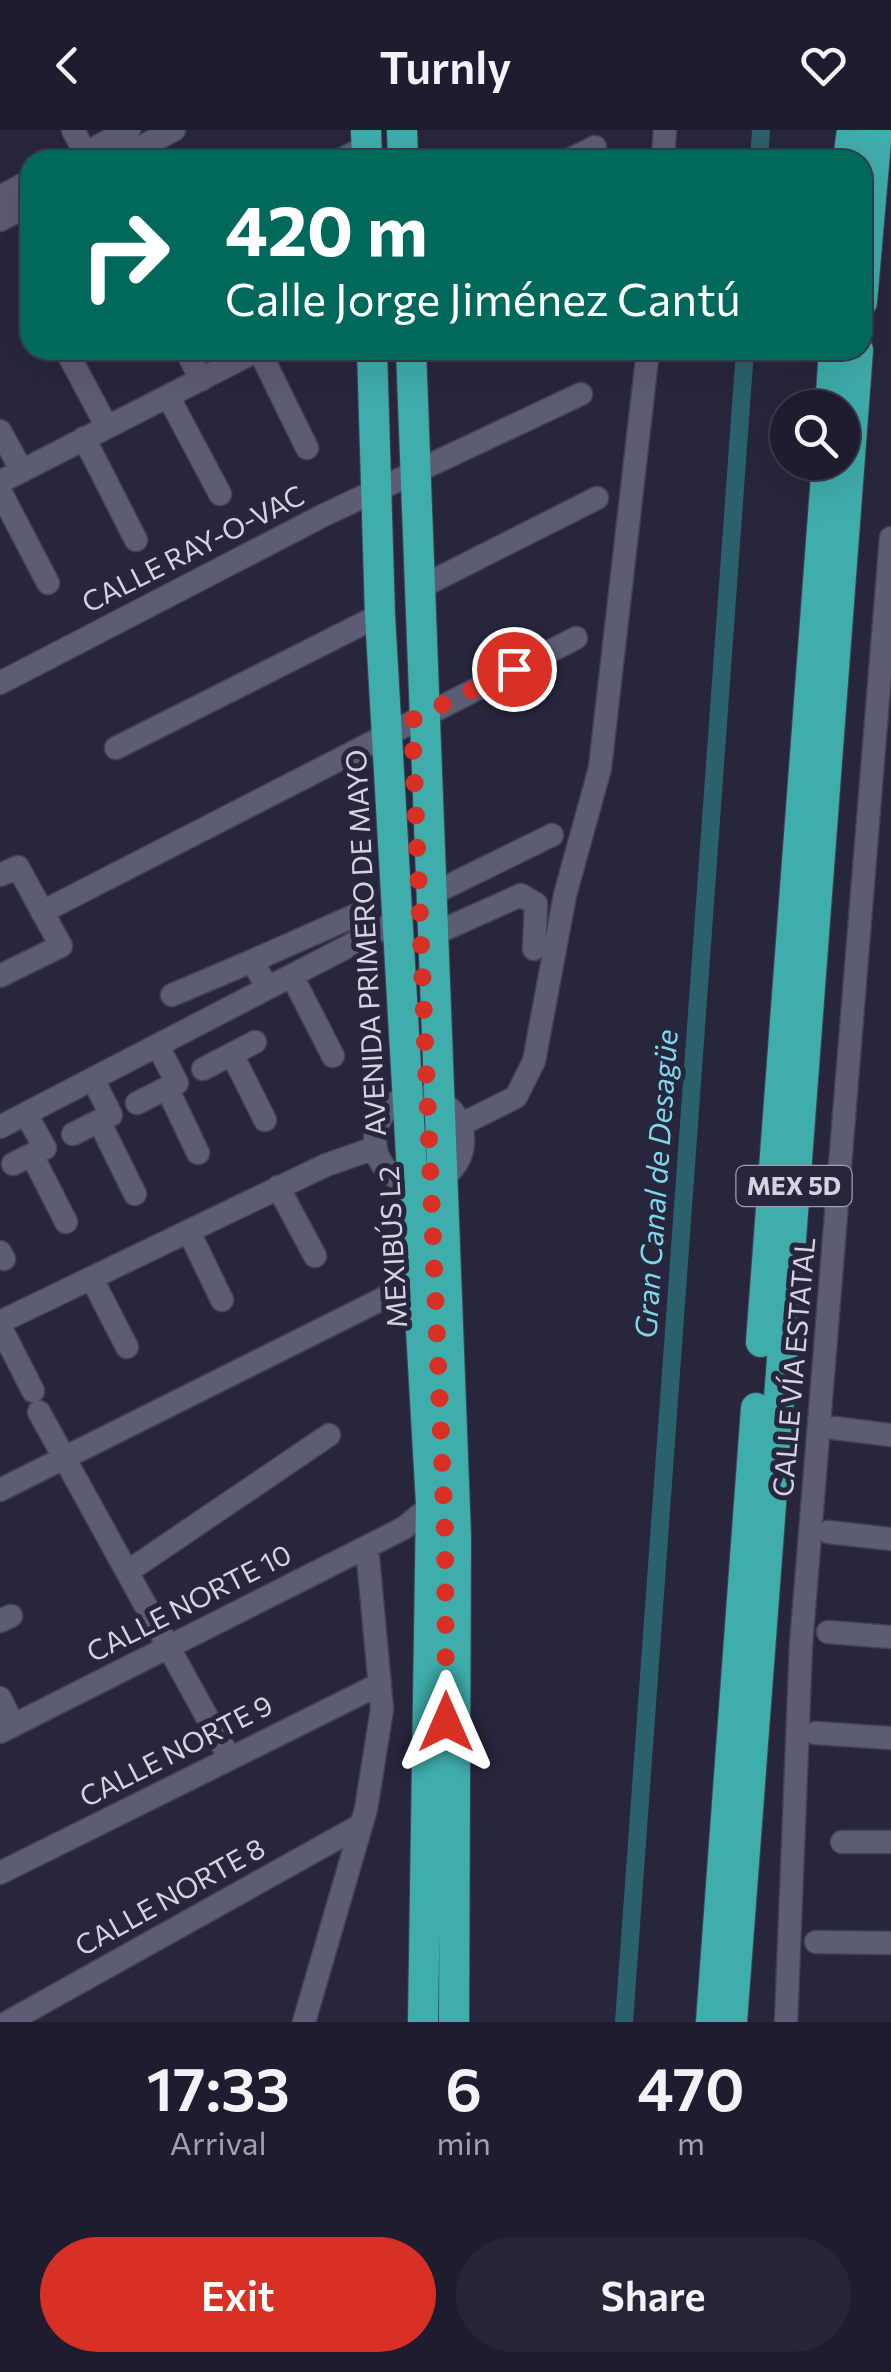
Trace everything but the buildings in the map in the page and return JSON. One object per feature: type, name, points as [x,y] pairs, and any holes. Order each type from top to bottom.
[{"type":"highway","points":[[872,194],[878,130]]},
{"type":"highway","name":"AVENIDA PRIMERO DE MAYO","points":[[374,360],[396,483],[380,615],[404,724],[398,921],[422,1098]]},
{"type":"highway","points":[[406,360],[396,483],[420,588],[404,724],[430,894],[422,1098],[442,1622],[450,2022]]},
{"type":"highway","points":[[831,390],[833,360]]},
{"type":"highway","name":"MEX 5D","points":[[732,2022],[857,360]]},
{"type":"highway","name":"MEX 5D","points":[[711,2022],[825,480]]},
{"type":"highway","points":[[426,1182],[418,1281],[438,1518]]},
{"type":"highway","points":[[423,2022],[442,1622]]},
{"type":"street","points":[[95,150],[129,130]]},
{"type":"street","points":[[135,150],[174,130]]},
{"type":"street","points":[[369,150],[393,130]]},
{"type":"street","points":[[589,150],[595,147]]},
{"type":"street","points":[[71,360],[106,427]]},
{"type":"street","points":[[191,360],[201,380]]},
{"type":"street","points":[[0,482],[239,360]]},
{"type":"street","points":[[263,360],[307,448]]},
{"type":"street","points":[[460,1125],[516,1097],[534,1062],[565,895],[600,768],[647,360]]},
{"type":"street","name":"CALLE RAY-O-VAC","points":[[0,683],[581,394]]},
{"type":"street","points":[[168,396],[220,494]]},
{"type":"street","points":[[0,431],[22,471]]},
{"type":"street","points":[[84,438],[136,540]]},
{"type":"street","points":[[396,483],[422,1098]]},
{"type":"street","points":[[0,491],[48,583]]},
{"type":"street","points":[[420,588],[596,498]]},
{"type":"street","name":"CALLE VÍA ESTATAL","points":[[786,2022],[801,1644],[891,538]]},
{"type":"street","points":[[116,748],[380,615]]},
{"type":"street","points":[[42,912],[576,638]]},
{"type":"street","points":[[430,894],[552,835]]},
{"type":"street","points":[[0,875],[18,866],[60,946],[0,976]]},
{"type":"street","points":[[431,930],[443,930],[520,895],[536,904],[534,948]]},
{"type":"street","points":[[172,995],[365,910]]},
{"type":"street","points":[[0,1127],[398,921]]},
{"type":"street","points":[[252,962],[268,988]]},
{"type":"street","points":[[292,976],[333,1056]]},
{"type":"street","points":[[200,1024],[218,1061],[265,1120]]},
{"type":"street","points":[[218,1061],[255,1042]]},
{"type":"street","points":[[137,1103],[178,1083],[158,1046]]},
{"type":"street","points":[[73,1134],[111,1115],[93,1079]]},
{"type":"street","points":[[167,1088],[198,1153]]},
{"type":"street","points":[[422,1098],[460,1125]]},
{"type":"street","points":[[422,1098],[388,1108],[376,1126],[375,1148],[394,1177],[426,1182],[458,1161],[460,1125]]},
{"type":"street","points":[[26,1114],[45,1148],[23,1159],[66,1222]]},
{"type":"street","points":[[99,1121],[134,1194]]},
{"type":"street","points":[[230,1757],[64,1459],[0,1324],[278,1188],[375,1148]]},
{"type":"street","points":[[278,1188],[315,1256]]},
{"type":"street","points":[[189,1232],[222,1300]]},
{"type":"street","points":[[92,1278],[127,1347]]},
{"type":"street","points":[[0,1490],[418,1281]]},
{"type":"street","points":[[834,1428],[891,1435]]},
{"type":"street","points":[[127,1572],[329,1435]]},
{"type":"street","points":[[433,2022],[438,1518]]},
{"type":"street","points":[[438,1518],[450,2022]]},
{"type":"street","name":"CALLE NORTE 10","points":[[7,1728],[367,1547],[438,1518]]},
{"type":"street","points":[[828,1532],[891,1539]]},
{"type":"street","points":[[300,2020],[361,1825],[382,1708],[367,1547]]},
{"type":"street","points":[[828,1632],[891,1636]]},
{"type":"street","name":"CALLE NORTE 9","points":[[0,1873],[380,1684]]},
{"type":"street","points":[[0,1698],[7,1728]]},
{"type":"street","points":[[815,1734],[891,1738]]},
{"type":"street","name":"CALLE NORTE 8","points":[[8,2022],[361,1825]]},
{"type":"street","points":[[842,1842],[891,1842]]},
{"type":"street","points":[[816,1942],[891,1943]]},
{"type":"waterway","name":"Gran Canal de Desagüe","points":[[760,150],[761,130]]},
{"type":"waterway","name":"Gran Canal de Desagüe","points":[[624,2022],[744,360]]},
{"type":"route","points":[[446,1722],[445,1534],[412,720],[514,669]]}]
